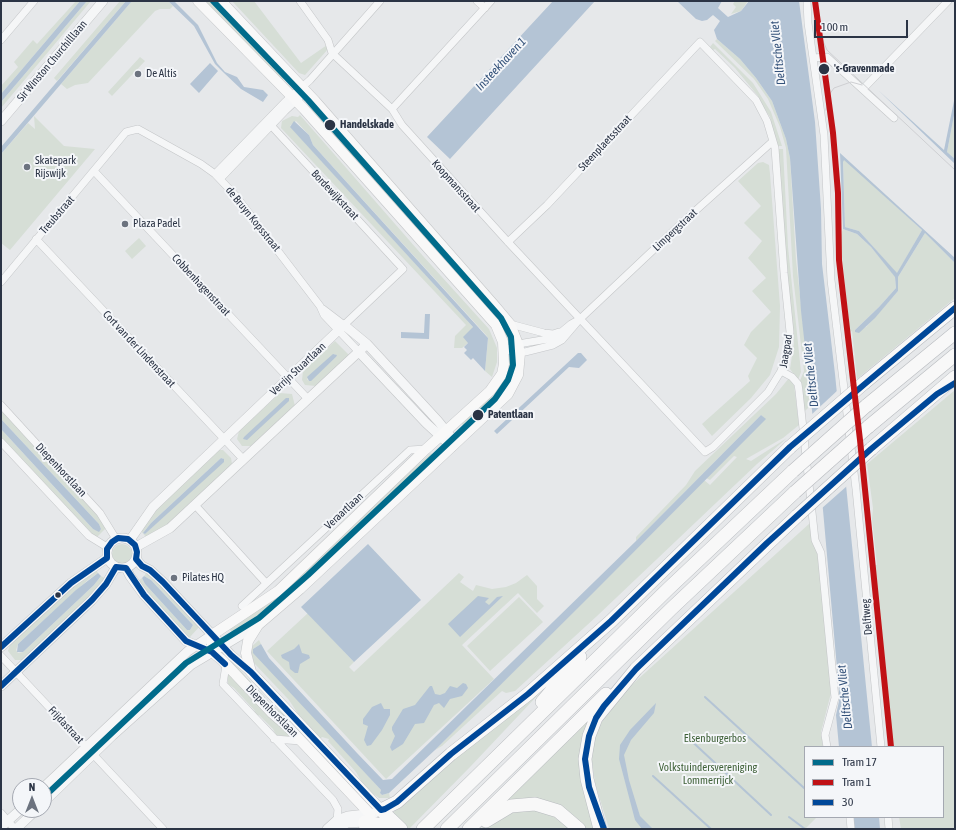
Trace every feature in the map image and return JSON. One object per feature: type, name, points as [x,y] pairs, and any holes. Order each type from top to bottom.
[{"type":"highway","points":[[369,818],[397,802],[451,754],[528,694],[611,621],[790,448],[864,383],[955,308]]},
{"type":"highway","points":[[423,829],[513,740],[793,471],[866,406],[955,333]]},
{"type":"highway","points":[[447,829],[654,625],[795,492],[868,427],[955,355]]},
{"type":"highway","points":[[604,829],[587,779],[585,759],[589,736],[596,718],[604,706],[636,670],[797,516],[871,449],[955,377]]},
{"type":"highway","points":[[937,394],[955,383]]},
{"type":"highway","points":[[513,740],[560,678],[611,621]]},
{"type":"highway","points":[[469,829],[609,691],[636,670]]},
{"type":"highway","points":[[592,795],[600,829]]},
{"type":"highway","points":[[477,829],[498,812],[511,806],[526,804],[543,805],[558,811],[579,829]]},
{"type":"highway","points":[[369,818],[385,828]]},
{"type":"highway","points":[[369,818],[401,829]]},
{"type":"main road","points":[[198,1],[294,98],[496,325],[504,350]]},
{"type":"main road","points":[[220,1],[302,88],[510,324],[519,348],[518,375],[512,389],[501,402],[300,589],[258,625],[249,636],[246,646],[251,672]]},
{"type":"main road","name":"Veraartlaan","points":[[212,635],[284,586],[426,449],[490,391],[498,382],[504,364],[504,350]]},
{"type":"main road","points":[[212,635],[212,652]]},
{"type":"main road","name":"Diepenhorstlaan","points":[[212,652],[301,741],[359,803],[369,818]]},
{"type":"main road","name":"Diepenhorstlaan","points":[[251,672],[369,818]]},
{"type":"street","points":[[2,35],[34,1]]},
{"type":"street","name":"Sir Winston Churchilllaan","points":[[1,121],[103,1]]},
{"type":"street","points":[[300,1],[328,40],[332,53]]},
{"type":"street","points":[[217,177],[294,98],[332,53],[380,1]]},
{"type":"street","points":[[477,1],[485,8]]},
{"type":"street","points":[[392,109],[491,1]]},
{"type":"street","name":"Delftweg","points":[[807,1],[827,163],[831,280],[856,489],[881,746]]},
{"type":"street","points":[[863,90],[948,1]]},
{"type":"street","name":"Jaagpad","points":[[700,42],[756,100],[767,121],[775,148],[790,332],[788,352],[781,371],[798,384],[800,391],[815,540],[821,552],[835,698],[826,736],[827,746]]},
{"type":"street","name":"Steenplaetsstraat","points":[[508,242],[552,200],[700,42]]},
{"type":"street","name":"Koopmansstraat","points":[[332,53],[392,109],[402,125],[508,242],[705,452],[713,447],[768,392],[781,371]]},
{"type":"street","points":[[813,58],[827,57],[894,118]]},
{"type":"street","name":"Bordewijkstraat","points":[[269,123],[403,269]]},
{"type":"street","name":"de Bruyn Kopsstraat","points":[[128,131],[138,129],[201,164],[235,194],[320,306],[341,328],[358,352],[444,433]]},
{"type":"street","name":"Treubstraat","points":[[1,282],[128,131]]},
{"type":"street","name":"Limpergstraat","points":[[504,350],[553,345],[562,340],[580,319],[684,221],[772,142]]},
{"type":"street","name":"Cobbenhagenstraat","points":[[94,171],[307,398]]},
{"type":"street","name":"Cort van der Lindenstraat","points":[[36,239],[243,459]]},
{"type":"street","name":"Verrijn Stuartlaan","points":[[133,544],[153,507],[403,269]]},
{"type":"street","name":"Limpergstraat","points":[[519,348],[554,338],[580,319]]},
{"type":"street","points":[[510,324],[544,333],[553,334],[561,332]]},
{"type":"street","name":"de Bruyn Kopsstraat","points":[[341,328],[367,344],[454,445]]},
{"type":"street","points":[[133,544],[170,528],[307,398],[367,344]]},
{"type":"street","name":"Diepenhorstlaan","points":[[1,406],[100,513],[116,539]]},
{"type":"street","points":[[1,442],[89,536],[107,547]]},
{"type":"street","name":"Veraartlaan","points":[[242,606],[410,450],[426,449]]},
{"type":"street","points":[[195,505],[266,583],[264,600]]},
{"type":"street","points":[[123,538],[133,544],[136,559],[126,568],[116,568],[107,558],[107,547],[116,539],[123,538]]},
{"type":"street","points":[[1,647],[71,583],[107,558]]},
{"type":"street","name":"Diepenhorstlaan","points":[[136,559],[142,566],[150,570],[163,582],[212,635],[251,672]]},
{"type":"street","points":[[1,686],[92,600],[106,584],[116,568]]},
{"type":"street","name":"Diepenhorstlaan","points":[[126,568],[130,576],[156,608],[186,641],[212,652]]},
{"type":"street","points":[[52,794],[93,754],[191,665],[258,625]]},
{"type":"street","name":"Veraartlaan","points":[[52,779],[188,651],[212,635]]},
{"type":"street","name":"Frijdastraat","points":[[1,656],[163,829]]},
{"type":"street","name":"Diepenhorstlaan","points":[[226,665],[223,684],[333,800],[338,809],[337,825]]},
{"type":"street","name":"Diepenhorstlaan","points":[[274,739],[301,741]]},
{"type":"street","points":[[1,813],[16,829],[28,818]]},
{"type":"street","points":[[1,827],[12,817]]},
{"type":"street","points":[[327,829],[337,825],[369,818]]},
{"type":"street","points":[[850,818],[851,829]]},
{"type":"street","points":[[888,818],[889,829]]},
{"type":"green space","points":[[76,1],[80,1],[1,94],[1,86],[18,67],[14,62],[33,40],[37,44]]},
{"type":"green space","points":[[87,1],[91,1],[1,108],[1,102]]},
{"type":"green space","points":[[120,1],[126,1],[57,81],[54,78]]},
{"type":"green space","points":[[132,1],[168,1],[173,6],[170,9],[160,9],[155,11],[88,83],[75,85],[67,89],[61,84]]},
{"type":"green space","points":[[200,1],[218,1],[287,76],[282,81]]},
{"type":"green space","points":[[232,1],[254,1],[301,63],[327,45],[329,48],[305,75],[299,73]]},
{"type":"green space","points":[[735,1],[748,1],[741,11],[731,14],[736,7],[733,4]]},
{"type":"green space","points":[[717,39],[740,59],[756,78],[772,101],[786,139],[790,158],[796,260],[812,404],[804,412],[799,383],[804,371],[793,276],[786,148],[780,127],[768,99],[754,79],[715,41]]},
{"type":"green space","points":[[713,43],[753,83],[771,112],[782,146],[776,146],[770,117],[757,97],[758,96],[735,68],[715,49],[713,50],[710,47]]},
{"type":"green space","points":[[140,57],[145,61],[112,96],[108,92]]},
{"type":"green space","points":[[312,103],[501,316],[514,343],[510,345],[507,343],[308,108]]},
{"type":"green space","points":[[955,110],[955,159],[947,152]]},
{"type":"green space","points":[[300,115],[489,329],[497,348],[497,362],[492,377],[485,371],[488,338],[486,335],[313,145],[309,135],[296,121],[290,126],[473,327],[468,343],[462,348],[454,348],[455,336],[466,325],[281,128],[282,121],[292,116],[298,117]]},
{"type":"green space","points":[[34,116],[64,146],[95,149],[10,250],[1,243],[1,154],[28,123],[35,129]]},
{"type":"green space","points":[[777,149],[783,149],[788,247],[801,372],[798,380],[790,369],[794,343]]},
{"type":"green space","points":[[843,160],[846,160],[922,230],[897,274],[859,231],[845,227]]},
{"type":"green space","points":[[763,162],[769,165],[770,174],[780,306],[779,347],[770,375],[751,398],[712,436],[702,424],[750,381],[748,376],[757,358],[744,345],[751,332],[771,312],[752,291],[766,278],[748,258],[762,241],[744,223],[761,206],[738,181],[758,163]]},
{"type":"green space","points":[[843,229],[857,234],[871,247],[895,276],[896,288],[855,330],[866,327],[898,291],[898,277],[925,233],[955,263],[955,298],[857,379],[852,331],[850,332],[841,247],[841,235]]},
{"type":"green space","points":[[139,238],[146,246],[132,259],[125,251]]},
{"type":"green space","points":[[335,341],[349,355],[316,386],[305,385],[302,380],[303,371]],"holes":[[[335,354],[336,357],[309,381],[307,379]]]},
{"type":"green space","points":[[511,356],[516,356],[517,361],[511,381],[505,392],[466,428],[461,423]]},
{"type":"green space","points":[[789,378],[794,385],[799,425],[783,438],[746,459],[751,461],[787,438],[757,464],[597,616],[515,691],[506,693],[502,691],[442,746],[435,750],[704,480],[710,485],[737,457],[734,456],[710,480],[706,478],[765,419],[761,415],[636,541],[636,537],[686,485],[695,471],[776,394]]},
{"type":"green space","points":[[955,390],[955,829],[901,829],[899,818],[944,818],[944,746],[891,746],[881,657],[874,565],[877,565],[872,519],[873,508],[867,464]]},
{"type":"green space","points":[[280,393],[292,394],[295,406],[251,446],[242,446],[237,439],[239,431]]},
{"type":"green space","points":[[1,410],[97,513],[107,527],[96,538],[1,439],[1,429],[93,529],[99,531],[101,529],[99,524],[1,419]]},
{"type":"green space","points":[[219,450],[223,450],[231,458],[232,464],[180,516],[147,538],[139,529],[149,515]],"holes":[[[221,458],[223,458],[145,534],[143,533],[151,523]]]},
{"type":"green space","points":[[431,453],[435,457],[266,614],[234,636],[229,628]]},
{"type":"green space","name":"Elsenburgerbos","points":[[810,523],[819,558],[831,693],[821,732],[823,746],[804,746],[804,818],[816,818],[805,829],[609,829],[595,783],[592,761],[593,747],[597,730],[608,712],[625,691]]},
{"type":"green space","points":[[122,544],[129,547],[132,554],[129,561],[122,564],[115,561],[112,554],[115,547]]},
{"type":"green space","points":[[95,568],[98,573],[88,580],[18,644],[16,650],[18,653],[23,652],[94,585],[101,576],[106,579],[94,594],[23,660],[15,660],[8,651],[10,644],[69,587]]},
{"type":"green space","points":[[148,571],[200,626],[190,637],[188,638],[137,582],[142,578],[145,584],[187,630],[190,630],[193,625],[151,580],[144,576]]},
{"type":"green space","points":[[459,573],[464,577],[460,582],[473,591],[476,585],[492,589],[506,587],[516,583],[527,575],[537,586],[537,599],[544,606],[537,613],[518,593],[462,645],[494,679],[386,779],[267,651],[308,613],[354,662],[349,667],[354,672]]},
{"type":"green space","points":[[519,597],[543,622],[490,671],[467,646]]},
{"type":"green space","points":[[259,640],[261,644],[253,649],[381,790],[380,793],[382,795],[389,793],[390,798],[379,798],[365,788],[356,772],[328,741],[329,739],[322,737],[320,739],[300,717],[289,700],[254,663],[250,648]]},
{"type":"green space","points":[[229,658],[273,706],[293,721],[359,791],[355,794],[226,660]]},
{"type":"green space","points":[[569,662],[409,829],[390,815]]},
{"type":"green space","points":[[228,671],[293,737],[276,735],[273,729],[259,715],[257,716],[254,712],[255,711],[234,688],[228,684]]},
{"type":"green space","points":[[591,718],[587,726],[598,829],[583,829],[565,810],[498,808]]},
{"type":"green space","points":[[544,808],[573,829],[480,829],[501,813]]},
{"type":"water","points":[[80,1],[87,1],[1,102],[1,94]]},
{"type":"water","points":[[126,1],[132,1],[1,154],[1,147]]},
{"type":"water","points":[[168,1],[174,1],[198,25],[217,63],[225,72],[237,77],[244,87],[263,90],[268,95],[263,102],[241,89],[215,64],[194,26]]},
{"type":"water","name":"Insteekhaven 1","points":[[553,1],[595,1],[450,159],[427,137]]},
{"type":"water","name":"Delftsche Vliet","points":[[677,1],[722,1],[718,8],[728,17],[741,11],[749,1],[799,1],[815,122],[821,209],[822,264],[835,374],[872,746],[839,746],[836,715],[839,701],[839,691],[823,510],[801,311],[790,158],[786,139],[772,101],[756,78],[740,59],[717,39],[714,30],[720,21],[713,15],[707,20],[702,21],[696,19]]},
{"type":"water","points":[[210,63],[218,71],[199,93],[190,84]]},
{"type":"water","points":[[878,90],[944,150],[955,96],[955,110],[947,152],[955,159],[955,164]]},
{"type":"water","points":[[294,121],[309,135],[313,145],[488,338],[485,371],[473,358],[471,360],[464,353],[467,350],[464,347],[468,343],[463,337],[473,327],[290,127]]},
{"type":"water","points":[[840,153],[955,258],[955,263],[925,233],[898,277],[898,291],[875,318],[859,333],[855,332],[855,330],[896,288],[895,277],[871,247],[857,234],[843,229]],"holes":[[[844,160],[922,230],[897,273],[859,231],[845,227]]]},
{"type":"water","points":[[425,314],[430,314],[429,339],[401,338],[401,332],[424,333]]},
{"type":"water","points":[[578,353],[581,353],[587,360],[579,368],[569,367],[497,434],[494,431]]},
{"type":"water","points":[[333,354],[337,355],[336,357],[311,381],[309,381],[307,377]]},
{"type":"water","points":[[286,398],[289,398],[289,401],[247,440],[243,439],[244,437]]},
{"type":"water","points":[[761,415],[766,419],[435,750],[389,793],[382,795],[380,793],[381,790],[253,653],[253,649],[261,644],[269,658],[383,780],[392,779],[636,541]]},
{"type":"water","points":[[1,419],[99,524],[101,529],[99,532],[93,529],[1,429]]},
{"type":"water","points":[[221,458],[224,459],[224,462],[145,534],[143,533],[151,523]]},
{"type":"water","points":[[368,544],[421,600],[354,662],[301,607]]},
{"type":"water","points":[[98,573],[101,576],[94,585],[23,652],[17,652],[18,644],[76,590]]},
{"type":"water","points":[[144,576],[151,580],[193,625],[190,630],[187,630],[145,584],[142,578]]},
{"type":"water","points":[[478,596],[489,598],[485,602],[489,605],[497,597],[503,596],[460,637],[448,624]]},
{"type":"water","points":[[299,644],[302,653],[309,655],[310,658],[300,664],[298,673],[295,673],[290,669],[289,662],[282,658],[281,655],[294,649]]},
{"type":"water","points":[[463,683],[466,684],[468,688],[462,696],[450,699],[444,708],[439,703],[434,705],[424,723],[415,724],[403,744],[392,751],[390,747],[395,736],[392,727],[403,709],[415,705],[430,686],[432,686],[435,694],[440,695],[445,693],[450,686],[457,688]]},
{"type":"water","points":[[381,703],[384,709],[390,709],[390,715],[382,730],[371,745],[367,746],[364,740],[368,726],[363,724],[363,719],[372,707]]},
{"type":"water","points":[[656,703],[654,713],[631,740],[624,755],[629,780],[640,816],[653,829],[642,829],[635,820],[619,759],[620,745],[630,730]]},
{"type":"water","points":[[853,818],[879,818],[880,829],[854,829]]},
{"type":"pier","points":[[838,390],[847,486],[821,509],[811,415]]},
{"type":"waterway","points":[[705,697],[804,788]]},
{"type":"waterway","points":[[685,735],[771,815]]},
{"type":"waterway","points":[[653,776],[711,829]]},
{"type":"waterway","points":[[789,817],[805,829]]},
{"type":"tram line","name":"17","points":[[52,789],[186,663],[259,618],[308,575],[495,399],[508,380],[513,365],[511,337],[501,318],[308,100],[213,1]]},
{"type":"tram line","name":"1","points":[[815,1],[833,133],[838,193],[839,260],[860,440],[891,746]]},
{"type":"tram line","points":[[820,34],[827,50],[955,170]]},
{"type":"tram line","points":[[826,110],[829,95],[834,88],[851,82],[862,85]]},
{"type":"transit line","name":"30","points":[[1,647],[71,583],[107,558],[107,549],[112,542],[118,538],[128,539],[135,545],[137,552],[136,559],[142,566],[150,570],[163,582],[231,655],[251,672],[381,810],[385,809],[397,802],[451,754],[528,694],[611,621],[790,447],[955,308]]},
{"type":"transit line","name":"30","points":[[604,829],[589,787],[585,759],[589,736],[596,718],[604,706],[636,669],[767,543],[871,449],[937,394],[955,383]]},
{"type":"transit line","name":"30","points":[[1,686],[92,600],[106,584],[116,567],[126,568],[144,595],[186,641],[212,652],[225,664]]},
{"type":"place","name":"'s-Gravenmade","points":[[824,69]]},
{"type":"place","name":"De Altis","points":[[138,74]]},
{"type":"place","name":"Handelskade","points":[[330,125]]},
{"type":"place","name":"Skatepark Rijswijk","points":[[27,167]]},
{"type":"place","name":"Plaza Padel","points":[[125,224]]},
{"type":"place","name":"Patentlaan","points":[[478,415]]},
{"type":"place","name":"Pilates HQ","points":[[174,578]]},
{"type":"park label","name":"Volkstuindersvereniging Lommerrijck","points":[[708,774]]}]
